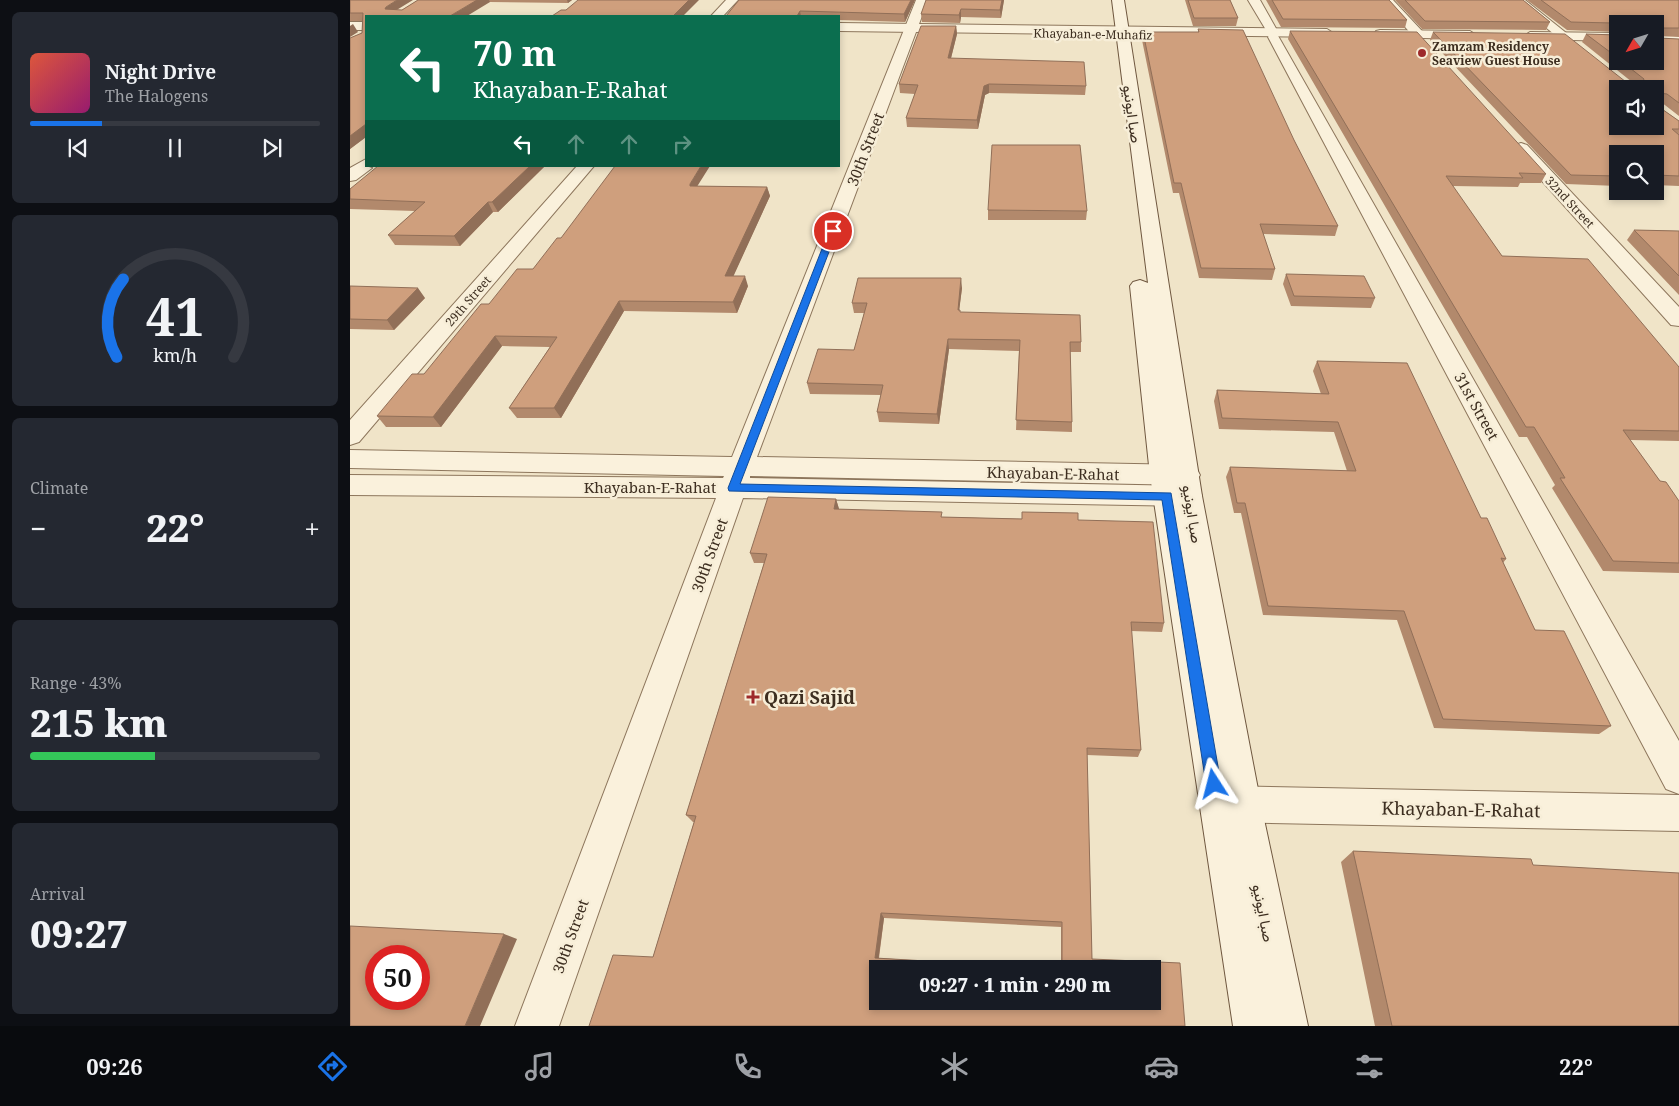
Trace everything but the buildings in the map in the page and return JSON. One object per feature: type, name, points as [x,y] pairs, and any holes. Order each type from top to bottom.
[{"type":"street","points":[[718,15],[732,0]]},
{"type":"street","name":"30th Street","points":[[537,1026],[737,477],[922,0]]},
{"type":"street","name":"صبا ایونیو","points":[[1108,0],[1116,32],[1176,486],[1230,804],[1255,1026]]},
{"type":"street","name":"صبا ایونیو","points":[[1116,32],[1118,0]]},
{"type":"street","name":"31st Street","points":[[1254,0],[1679,776]]},
{"type":"street","points":[[1387,0],[1434,54]]},
{"type":"street","points":[[1518,0],[1585,52]]},
{"type":"street","points":[[350,20],[365,20]]},
{"type":"street","points":[[350,26],[365,26]]},
{"type":"street","name":"Khayaban-e-Muhafiz","points":[[840,27],[911,30]]},
{"type":"street","name":"Khayaban-e-Muhafiz","points":[[840,31],[911,30],[1341,35]]},
{"type":"street","points":[[1370,36],[1483,37]]},
{"type":"street","points":[[1516,38],[1609,37]]},
{"type":"street","points":[[1566,38],[1609,40]]},
{"type":"street","points":[[1664,38],[1679,38]]},
{"type":"street","points":[[1664,42],[1679,42]]},
{"type":"street","name":"32nd Street","points":[[1506,133],[1679,320]]},
{"type":"street","points":[[350,176],[365,165]]},
{"type":"street","name":"29th Street","points":[[350,436],[585,167]]},
{"type":"street","name":"Khayaban-E-Rahat","points":[[350,459],[737,477],[1176,486]]},
{"type":"street","name":"Khayaban-E-Rahat","points":[[350,485],[737,477]]},
{"type":"street","name":"صبا ایونیو","points":[[1230,804],[1286,1026]]},
{"type":"street","name":"Khayaban-E-Rahat","points":[[1230,804],[1679,813]]},
{"type":"place","name":"Zamzam Residency Seaview Guest House","points":[[1422,53]]},
{"type":"place","name":"Qazi Sajid","points":[[753,697]]},
{"type":"route","points":[[833,231],[733,488],[1167,496],[1214,784]]}]
